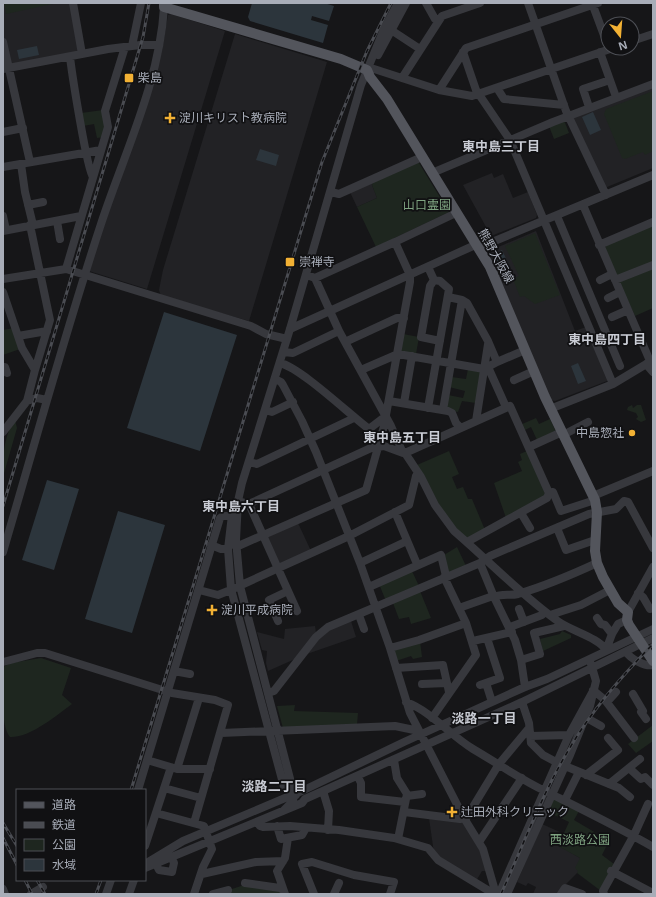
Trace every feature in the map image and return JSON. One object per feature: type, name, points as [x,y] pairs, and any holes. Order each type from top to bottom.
[{"type":"main road","points":[[164,5],[341,60],[369,71]]},
{"type":"main road","name":"熊野大阪線","points":[[369,71],[477,246],[495,278],[550,409],[594,498],[597,512],[595,540],[597,563],[610,590],[627,616],[638,640],[652,661]]},
{"type":"street","points":[[73,3],[82,54]]},
{"type":"street","points":[[66,269],[108,127],[105,111],[129,47],[141,3]]},
{"type":"street","points":[[369,71],[384,29],[398,3]]},
{"type":"street","points":[[280,799],[285,793],[285,788],[231,589],[228,549],[234,516],[249,462],[307,275],[361,89],[369,71],[406,3]]},
{"type":"street","points":[[426,3],[438,22]]},
{"type":"street","points":[[402,78],[442,16],[480,3]]},
{"type":"street","points":[[531,4],[551,70],[564,105],[606,195]]},
{"type":"street","points":[[439,90],[466,48],[594,4],[600,20]]},
{"type":"street","points":[[3,552],[85,275],[129,150],[159,45],[164,5]]},
{"type":"street","points":[[391,30],[420,49]]},
{"type":"street","points":[[640,38],[653,34]]},
{"type":"street","points":[[3,42],[6,69],[23,128],[30,162]]},
{"type":"street","points":[[6,69],[82,54],[129,47],[159,45]]},
{"type":"street","points":[[463,52],[479,94],[510,140],[612,384]]},
{"type":"street","points":[[369,71],[402,78],[439,90],[469,96],[551,70],[600,52]]},
{"type":"street","points":[[601,56],[616,97]]},
{"type":"street","points":[[70,57],[91,175],[93,177]]},
{"type":"street","points":[[589,107],[583,89],[610,80]]},
{"type":"street","points":[[432,173],[568,115],[653,84]]},
{"type":"street","points":[[497,88],[504,99],[564,105]]},
{"type":"street","points":[[3,132],[23,128]]},
{"type":"street","points":[[3,167],[101,150]]},
{"type":"street","points":[[331,192],[340,194],[422,156]]},
{"type":"street","points":[[5,427],[28,401],[35,370],[50,320],[21,164]]},
{"type":"street","points":[[290,329],[472,246],[485,245],[653,175]]},
{"type":"street","points":[[28,205],[43,202]]},
{"type":"street","points":[[582,205],[600,244],[653,372]]},
{"type":"street","points":[[307,275],[315,278],[456,213]]},
{"type":"street","points":[[3,216],[4,230],[81,216]]},
{"type":"street","points":[[557,216],[620,366]]},
{"type":"street","points":[[57,221],[60,239]]},
{"type":"street","points":[[600,244],[653,222]]},
{"type":"street","points":[[236,547],[366,490],[379,447],[386,416],[398,354],[410,275],[395,242]]},
{"type":"street","points":[[563,269],[576,264]]},
{"type":"street","points":[[600,280],[653,265]]},
{"type":"street","points":[[428,267],[434,280]]},
{"type":"street","points":[[3,279],[66,269],[251,326],[266,334],[287,340]]},
{"type":"street","points":[[315,278],[339,331],[386,416],[404,453],[418,472],[435,505],[446,521],[483,561],[523,592],[547,614],[564,626],[602,644],[606,650]]},
{"type":"street","points":[[428,408],[449,289],[440,281],[434,280]]},
{"type":"street","points":[[434,280],[430,286],[421,337],[440,341]]},
{"type":"street","points":[[608,298],[620,292]]},
{"type":"street","points":[[4,295],[22,348],[35,370]]},
{"type":"street","points":[[448,297],[462,300],[467,303],[496,362]]},
{"type":"street","points":[[443,410],[462,300]]},
{"type":"street","points":[[612,317],[628,310]]},
{"type":"street","points":[[586,322],[599,316]]},
{"type":"street","points":[[345,342],[397,318],[404,318]]},
{"type":"street","points":[[283,352],[294,353],[339,331]]},
{"type":"street","points":[[18,336],[47,332]]},
{"type":"street","points":[[476,421],[486,368],[488,344]]},
{"type":"street","points":[[361,370],[398,354],[486,368],[496,362],[525,350]]},
{"type":"street","points":[[404,403],[412,356]]},
{"type":"street","points":[[550,409],[612,384],[650,362]]},
{"type":"street","points":[[280,363],[285,364],[309,381],[369,429],[386,416]]},
{"type":"street","points":[[486,368],[506,407]]},
{"type":"street","points":[[514,380],[534,371]]},
{"type":"street","points":[[275,379],[281,382],[293,402],[311,439],[369,587],[390,648],[406,702],[420,733],[464,819],[483,849],[495,894]]},
{"type":"street","points":[[28,401],[37,398],[47,400]]},
{"type":"street","points":[[389,401],[443,410],[452,413],[456,423],[461,428]]},
{"type":"street","points":[[265,410],[272,412],[293,402]]},
{"type":"street","points":[[238,501],[249,504],[371,448],[384,446],[404,453],[510,406],[549,493]]},
{"type":"street","points":[[249,462],[257,464],[354,418]]},
{"type":"street","points":[[529,447],[588,422]]},
{"type":"street","points":[[549,493],[553,492],[562,511],[653,471]]},
{"type":"street","points":[[199,590],[218,595],[349,536],[409,505],[418,472]]},
{"type":"street","points":[[467,542],[546,498],[549,493]]},
{"type":"street","points":[[261,702],[269,697],[322,631],[557,528],[597,512],[616,509],[624,501],[628,502],[653,548]]},
{"type":"street","points":[[249,504],[297,611]]},
{"type":"street","points":[[395,512],[417,564]]},
{"type":"street","points":[[521,512],[530,528]]},
{"type":"street","points":[[138,789],[220,518],[223,516],[234,516]]},
{"type":"street","points":[[234,516],[240,586],[279,731],[294,794],[293,801],[283,811]]},
{"type":"street","points":[[557,528],[566,550],[595,540]]},
{"type":"street","points":[[360,563],[407,541]]},
{"type":"street","points":[[211,546],[228,549]]},
{"type":"street","points":[[369,587],[393,577],[417,564],[441,555],[445,577],[466,623],[473,641],[476,655],[432,718]]},
{"type":"street","points":[[483,561],[493,596],[511,629],[522,660],[525,687]]},
{"type":"street","points":[[459,608],[493,596],[523,592],[562,579],[597,563]]},
{"type":"street","points":[[606,650],[612,634],[618,624],[627,616],[653,567]]},
{"type":"street","points":[[473,641],[487,638],[511,629],[542,615],[581,605],[610,590]]},
{"type":"street","points":[[278,621],[269,600],[288,591]]},
{"type":"street","points":[[638,594],[643,596],[650,609],[653,608]]},
{"type":"street","points":[[519,609],[524,622]]},
{"type":"street","points":[[359,616],[364,629]]},
{"type":"street","points":[[597,618],[600,624],[605,625],[612,634]]},
{"type":"street","points":[[390,648],[420,640],[466,623]]},
{"type":"street","points":[[522,660],[540,654],[534,633],[564,626]]},
{"type":"street","points":[[241,629],[250,627]]},
{"type":"street","points":[[149,865],[172,858],[302,803],[305,799],[358,777],[522,702],[626,652],[638,640],[653,629]]},
{"type":"street","points":[[487,638],[500,678],[483,684],[492,702]]},
{"type":"street","points":[[149,865],[183,840],[294,794],[420,733],[442,725],[525,687],[547,679],[606,650],[638,640],[653,639],[649,648],[652,661],[647,665],[631,658],[626,652]]},
{"type":"street","points":[[3,662],[36,653],[45,653],[168,691],[228,705],[194,823]]},
{"type":"street","points":[[499,894],[561,764],[570,755],[590,706],[596,681],[593,667],[588,659]]},
{"type":"street","points":[[396,668],[443,665],[449,692]]},
{"type":"street","points":[[174,671],[190,674]]},
{"type":"street","points":[[422,684],[447,682]]},
{"type":"street","points":[[593,690],[607,702],[634,738]]},
{"type":"street","points":[[561,764],[562,752],[569,734],[585,702],[593,690]]},
{"type":"street","points":[[607,702],[616,692]]},
{"type":"street","points":[[633,694],[643,711],[641,712],[646,719]]},
{"type":"street","points":[[146,843],[164,788],[174,768],[199,698]]},
{"type":"street","points":[[406,702],[442,725],[451,734],[522,778],[634,835],[653,847]]},
{"type":"street","points":[[522,702],[529,728],[531,743],[543,755],[619,788],[630,797]]},
{"type":"street","points":[[585,717],[601,726]]},
{"type":"street","points":[[221,733],[395,726],[420,733]]},
{"type":"street","points":[[464,819],[499,764],[529,728]]},
{"type":"street","points":[[530,736],[569,734]]},
{"type":"street","points":[[565,800],[583,773],[618,750],[609,742]]},
{"type":"street","points":[[562,752],[570,755]]},
{"type":"street","points":[[609,784],[640,759]]},
{"type":"street","points":[[147,760],[174,768],[210,769]]},
{"type":"street","points":[[394,760],[397,778],[406,799],[398,840]]},
{"type":"street","points":[[629,768],[640,779],[645,777],[653,783]]},
{"type":"street","points":[[358,777],[361,784],[361,797],[406,799],[422,794]]},
{"type":"street","points":[[479,842],[522,778]]},
{"type":"street","points":[[164,788],[201,798]]},
{"type":"street","points":[[285,788],[305,799]]},
{"type":"street","points":[[323,792],[329,811],[328,830]]},
{"type":"street","points":[[507,894],[548,792]]},
{"type":"street","points":[[604,894],[603,891],[612,872],[634,835],[648,804]]},
{"type":"street","points":[[156,812],[204,826],[207,831],[212,849],[203,867],[202,874],[194,894]]},
{"type":"street","points":[[404,812],[464,819]]},
{"type":"street","points":[[257,822],[263,827],[277,826],[328,830],[398,840],[428,848],[438,860],[495,894]]},
{"type":"street","points":[[277,826],[281,839],[302,835],[306,828]]},
{"type":"street","points":[[284,892],[277,871],[287,852],[288,838]]},
{"type":"street","points":[[146,854],[149,865],[159,870],[172,872],[174,863],[172,858]]},
{"type":"street","points":[[202,874],[256,862],[283,861]]},
{"type":"street","points":[[314,894],[302,864],[304,862],[312,862],[354,875],[394,882],[390,894]]},
{"type":"street","points":[[612,872],[653,893]]},
{"type":"street","points":[[106,894],[112,881]]},
{"type":"street","points":[[129,894],[134,881]]},
{"type":"street","points":[[245,883],[280,888],[284,892]]},
{"type":"street","points":[[336,894],[340,883]]},
{"type":"street","points":[[31,894],[43,887]]},
{"type":"street","points":[[561,894],[564,888],[582,894]]},
{"type":"street","points":[[3,890],[5,894]]},
{"type":"street","points":[[213,894],[228,890]]},
{"type":"shaded area","points":[[3,3],[71,3],[79,54],[10,66],[3,34]]},
{"type":"shaded area","name":"淀川キリスト教病院","points":[[171,14],[225,31],[147,289],[89,271],[162,51],[168,15]]},
{"type":"shaded area","points":[[235,34],[327,62],[249,321],[161,296],[159,290],[163,270]]},
{"type":"shaded area","points":[[653,86],[653,168],[607,187],[604,186],[573,119],[574,116]]},
{"type":"shaded area","points":[[492,173],[494,178],[503,174],[513,198],[528,192],[537,215],[536,218],[491,236],[463,185]]},
{"type":"shaded area","points":[[373,182],[372,185],[377,198],[357,207],[350,192]]},
{"type":"shaded area","points":[[536,231],[575,331],[586,327],[608,378],[607,381],[555,401],[551,400],[504,288],[488,255],[489,251]]},
{"type":"shaded area","points":[[298,523],[311,551],[281,564],[278,563],[267,540],[268,537]]},
{"type":"shaded area","points":[[351,621],[356,637],[304,655],[325,631]]},
{"type":"shaded area","points":[[315,626],[316,633],[295,659],[268,671],[266,663],[267,651],[262,650],[257,632],[284,639],[285,629]]},
{"type":"shaded area","points":[[429,818],[463,821],[481,850],[487,871],[482,871],[476,881],[434,853]]},
{"type":"shaded area","points":[[542,824],[564,834],[559,846],[580,858],[579,871],[564,886],[560,894],[533,894],[536,887],[528,883],[526,886],[517,882]]},
{"type":"green space","points":[[4,3],[57,3],[6,14]]},
{"type":"green space","points":[[653,91],[653,151],[645,155],[643,152],[625,159],[622,158],[604,114],[606,109]]},
{"type":"green space","points":[[103,110],[106,127],[104,137],[97,138],[94,124],[83,126],[81,113]]},
{"type":"green space","points":[[564,120],[569,133],[554,139],[549,126]]},
{"type":"green space","name":"山口霊園","points":[[416,162],[419,163],[449,212],[376,247],[357,207],[377,198],[372,185],[373,182]]},
{"type":"green space","points":[[653,225],[653,263],[617,278],[605,248],[606,245]]},
{"type":"green space","points":[[535,233],[560,295],[535,304],[524,296],[520,297],[513,279],[519,276],[505,246]]},
{"type":"green space","points":[[653,267],[653,308],[635,316],[619,282]]},
{"type":"green space","points":[[14,328],[20,349],[3,355],[3,330]]},
{"type":"green space","points":[[403,334],[419,337],[416,354],[402,352],[400,349]]},
{"type":"green space","points":[[468,369],[479,371],[481,373],[476,403],[462,401],[458,412],[452,411],[446,407],[448,395],[463,398],[465,391],[449,387],[451,377],[466,379]]},
{"type":"green space","points":[[632,405],[633,408],[637,405],[641,405],[646,420],[641,422],[636,419],[638,417],[636,413],[627,410],[628,407]]},
{"type":"green space","points":[[536,418],[539,424],[550,419],[556,432],[537,440],[531,427],[523,431],[520,425]]},
{"type":"green space","points":[[15,420],[17,428],[3,477],[6,440]]},
{"type":"green space","points":[[529,450],[546,496],[506,518],[494,483],[522,471],[518,462],[522,460],[520,454]]},
{"type":"green space","points":[[449,451],[459,474],[452,477],[457,489],[463,487],[468,499],[472,499],[485,530],[467,540],[449,522],[410,458],[413,457],[417,465]]},
{"type":"green space","points":[[457,547],[466,566],[450,573],[447,572],[444,555]]},
{"type":"green space","points":[[411,569],[419,586],[386,601],[379,584]]},
{"type":"green space","points":[[420,591],[431,618],[411,624],[409,617],[399,619],[393,603]]},
{"type":"green space","points":[[562,631],[571,635],[571,638],[543,651],[540,639],[560,634]]},
{"type":"green space","points":[[420,641],[422,657],[413,659],[411,656],[396,661],[392,649]]},
{"type":"green space","points":[[41,658],[71,668],[62,695],[72,704],[51,720],[34,730],[26,734],[10,737],[3,714],[3,667],[11,663]]},
{"type":"green space","points":[[295,705],[294,711],[358,713],[357,724],[283,728],[277,706]]},
{"type":"green space","points":[[653,725],[653,741],[636,753],[628,744]]},
{"type":"green space","name":"西淡路公園","points":[[554,799],[579,811],[574,820],[596,833],[595,836],[608,843],[602,855],[614,864],[601,891],[577,873],[578,871],[575,868],[580,858],[558,846],[569,822],[548,812]]},
{"type":"green space","points":[[244,885],[274,889],[284,894],[217,894]]},
{"type":"water","points":[[252,3],[324,3],[334,6],[329,21],[312,16],[311,20],[328,25],[323,43],[250,21],[248,17]]},
{"type":"water","points":[[37,46],[39,55],[19,59],[17,50]]},
{"type":"water","points":[[593,112],[601,130],[590,135],[582,117]]},
{"type":"water","points":[[260,149],[279,155],[276,166],[256,160]]},
{"type":"water","points":[[502,250],[511,269],[502,272],[494,254]]},
{"type":"water","points":[[164,312],[237,335],[200,451],[127,428]]},
{"type":"water","points":[[578,363],[586,381],[578,384],[571,366]]},
{"type":"water","points":[[47,480],[79,489],[54,570],[22,560]]},
{"type":"water","points":[[118,511],[165,525],[132,633],[85,619]]},
{"type":"railway","points":[[3,506],[143,37],[149,3]]},
{"type":"railway","points":[[131,789],[322,162],[367,51],[391,3]]},
{"type":"railway","points":[[501,894],[549,786],[577,736],[607,695],[653,644]]},
{"type":"railway","points":[[3,823],[16,844]]},
{"type":"railway","points":[[3,838],[16,863]]},
{"type":"railway","points":[[26,881],[32,894]]},
{"type":"railway","points":[[38,881],[45,894]]},
{"type":"railway","points":[[96,894],[101,881]]},
{"type":"place","name":"柴島","points":[[129,78]]},
{"type":"place","name":"淀川キリスト教病院","points":[[170,118]]},
{"type":"place","name":"崇禅寺","points":[[290,262]]},
{"type":"place","name":"中島惣社","points":[[632,433]]},
{"type":"place","name":"淀川平成病院","points":[[212,610]]},
{"type":"place","name":"辻田外科クリニック","points":[[452,812]]},
{"type":"district","name":"東中島三丁目","points":[[501,146]]},
{"type":"district","name":"東中島四丁目","points":[[607,339]]},
{"type":"district","name":"東中島五丁目","points":[[402,437]]},
{"type":"district","name":"東中島六丁目","points":[[241,506]]},
{"type":"district","name":"淡路一丁目","points":[[484,718]]},
{"type":"district","name":"淡路二丁目","points":[[274,786]]}]
